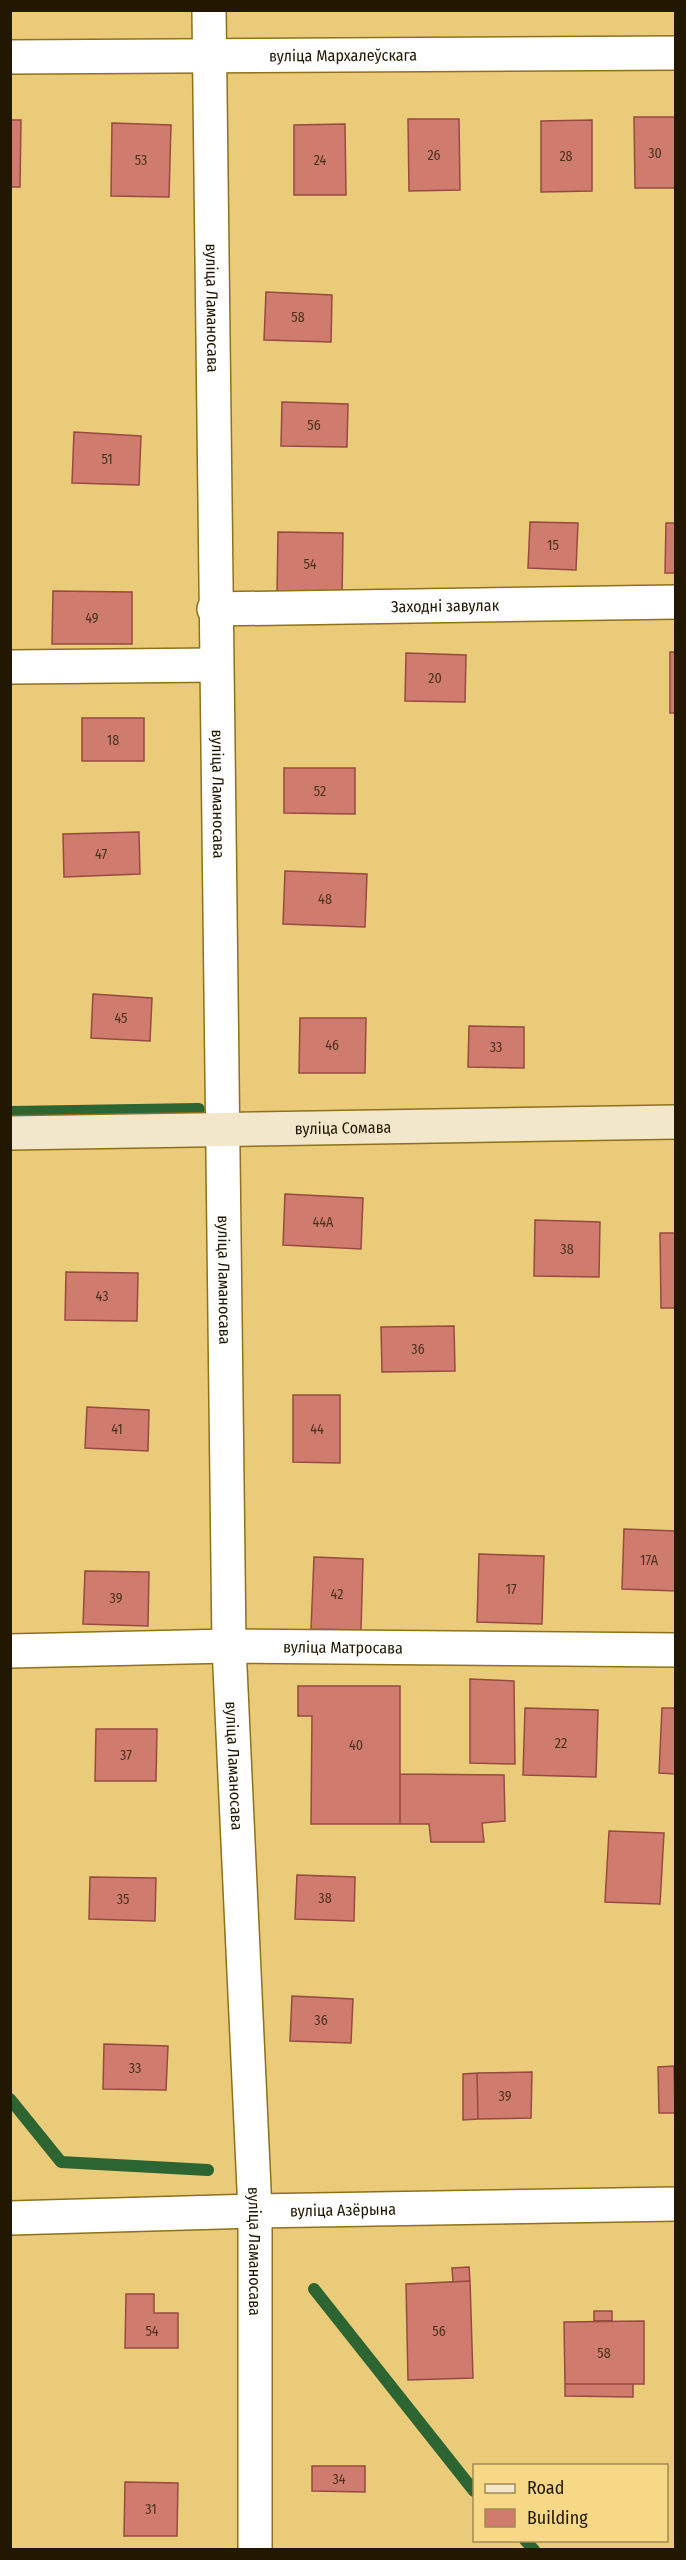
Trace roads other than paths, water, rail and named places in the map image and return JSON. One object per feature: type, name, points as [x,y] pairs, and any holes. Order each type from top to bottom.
[{"type":"street","name":"вуліца Ламаносава","points":[[209,10],[214,609],[229,1647],[255,2211],[255,2550]]},
{"type":"street","name":"вуліца Мархалеўскага","points":[[10,57],[675,52]]},
{"type":"street","name":"Заходні завулак","points":[[214,609],[675,602]]},
{"type":"street","points":[[10,667],[216,665]]},
{"type":"street","name":"вуліца Сомава","points":[[10,1133],[675,1122]]},
{"type":"street","name":"вуліца Матросава","points":[[10,1651],[229,1647],[675,1650]]},
{"type":"street","name":"вуліца Азёрына","points":[[10,2218],[255,2211],[675,2204]]},
{"type":"waterway","points":[[10,1112],[199,1109]]},
{"type":"waterway","points":[[10,2099],[61,2162],[208,2170]]},
{"type":"waterway","points":[[314,2289],[473,2490]]},
{"type":"waterway","points":[[527,2542],[534,2550]]}]
